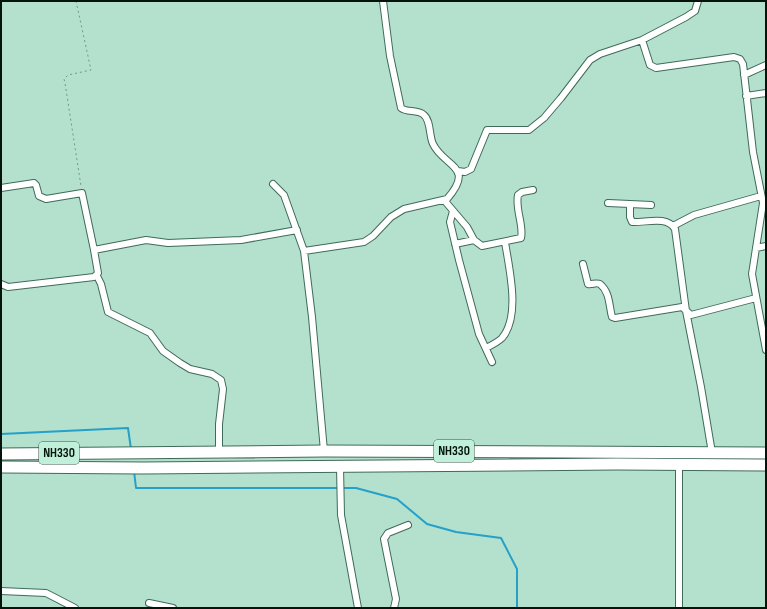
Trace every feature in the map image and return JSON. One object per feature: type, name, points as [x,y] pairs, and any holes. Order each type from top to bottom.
[{"type":"highway","name":"NH330","points":[[1,454],[219,451],[766,452]]},
{"type":"highway","name":"NH330","points":[[1,467],[143,468],[766,465]]},
{"type":"street","points":[[383,1],[390,56],[401,108],[423,114],[427,120],[434,147],[458,171],[465,172],[471,169],[487,130],[530,130],[544,118],[590,60],[600,54],[642,40],[692,14],[698,1]]},
{"type":"street","points":[[642,40],[649,61],[656,68],[734,57],[742,61],[762,208],[752,274],[756,298],[763,322],[766,350]]},
{"type":"street","points":[[744,74],[766,65]]},
{"type":"street","points":[[746,96],[766,93]]},
{"type":"street","points":[[304,251],[364,242],[373,236],[391,217],[404,209],[444,200],[450,196],[458,181],[458,171]]},
{"type":"street","points":[[1,188],[34,183],[39,196],[46,199],[82,193],[98,270],[96,276]]},
{"type":"street","points":[[274,184],[284,195],[304,251],[312,317],[324,451]]},
{"type":"street","points":[[444,200],[467,227],[474,240],[482,246],[521,238],[522,233],[518,215],[518,195],[522,192],[533,190]]},
{"type":"street","points":[[673,226],[694,215],[761,196]]},
{"type":"street","points":[[608,203],[652,205]]},
{"type":"street","points":[[630,204],[630,217],[632,222],[663,221],[673,226]]},
{"type":"street","points":[[453,211],[450,222],[455,244],[477,329],[492,362]]},
{"type":"street","points":[[673,226],[686,311],[712,453]]},
{"type":"street","points":[[94,250],[146,240],[168,243],[241,240],[297,230]]},
{"type":"street","points":[[455,244],[474,240]]},
{"type":"street","points":[[486,348],[500,340],[507,331],[510,322],[512,290],[505,242]]},
{"type":"street","points":[[756,248],[766,246]]},
{"type":"street","points":[[583,264],[588,284],[599,284],[608,296],[613,318],[682,307],[691,315],[756,298]]},
{"type":"street","points":[[1,284],[8,287],[96,276]]},
{"type":"street","points":[[96,276],[101,284],[108,312],[150,333],[163,351],[180,363],[190,369],[217,376],[221,380],[223,389],[219,424],[219,451]]},
{"type":"street","points":[[679,465],[680,608]]},
{"type":"street","points":[[340,466],[341,514],[358,608]]},
{"type":"street","points":[[394,608],[396,599],[384,539],[388,533],[408,525]]},
{"type":"street","points":[[1,591],[46,593],[75,608]]},
{"type":"street","points":[[149,603],[173,608]]},
{"type":"path","points":[[76,1],[91,70],[68,75],[64,79],[82,193]]},
{"type":"waterway","points":[[1,434],[128,428],[131,449]]},
{"type":"waterway","points":[[134,471],[136,488],[356,488],[397,499],[427,524],[456,532],[501,538],[517,569],[517,608]]}]
